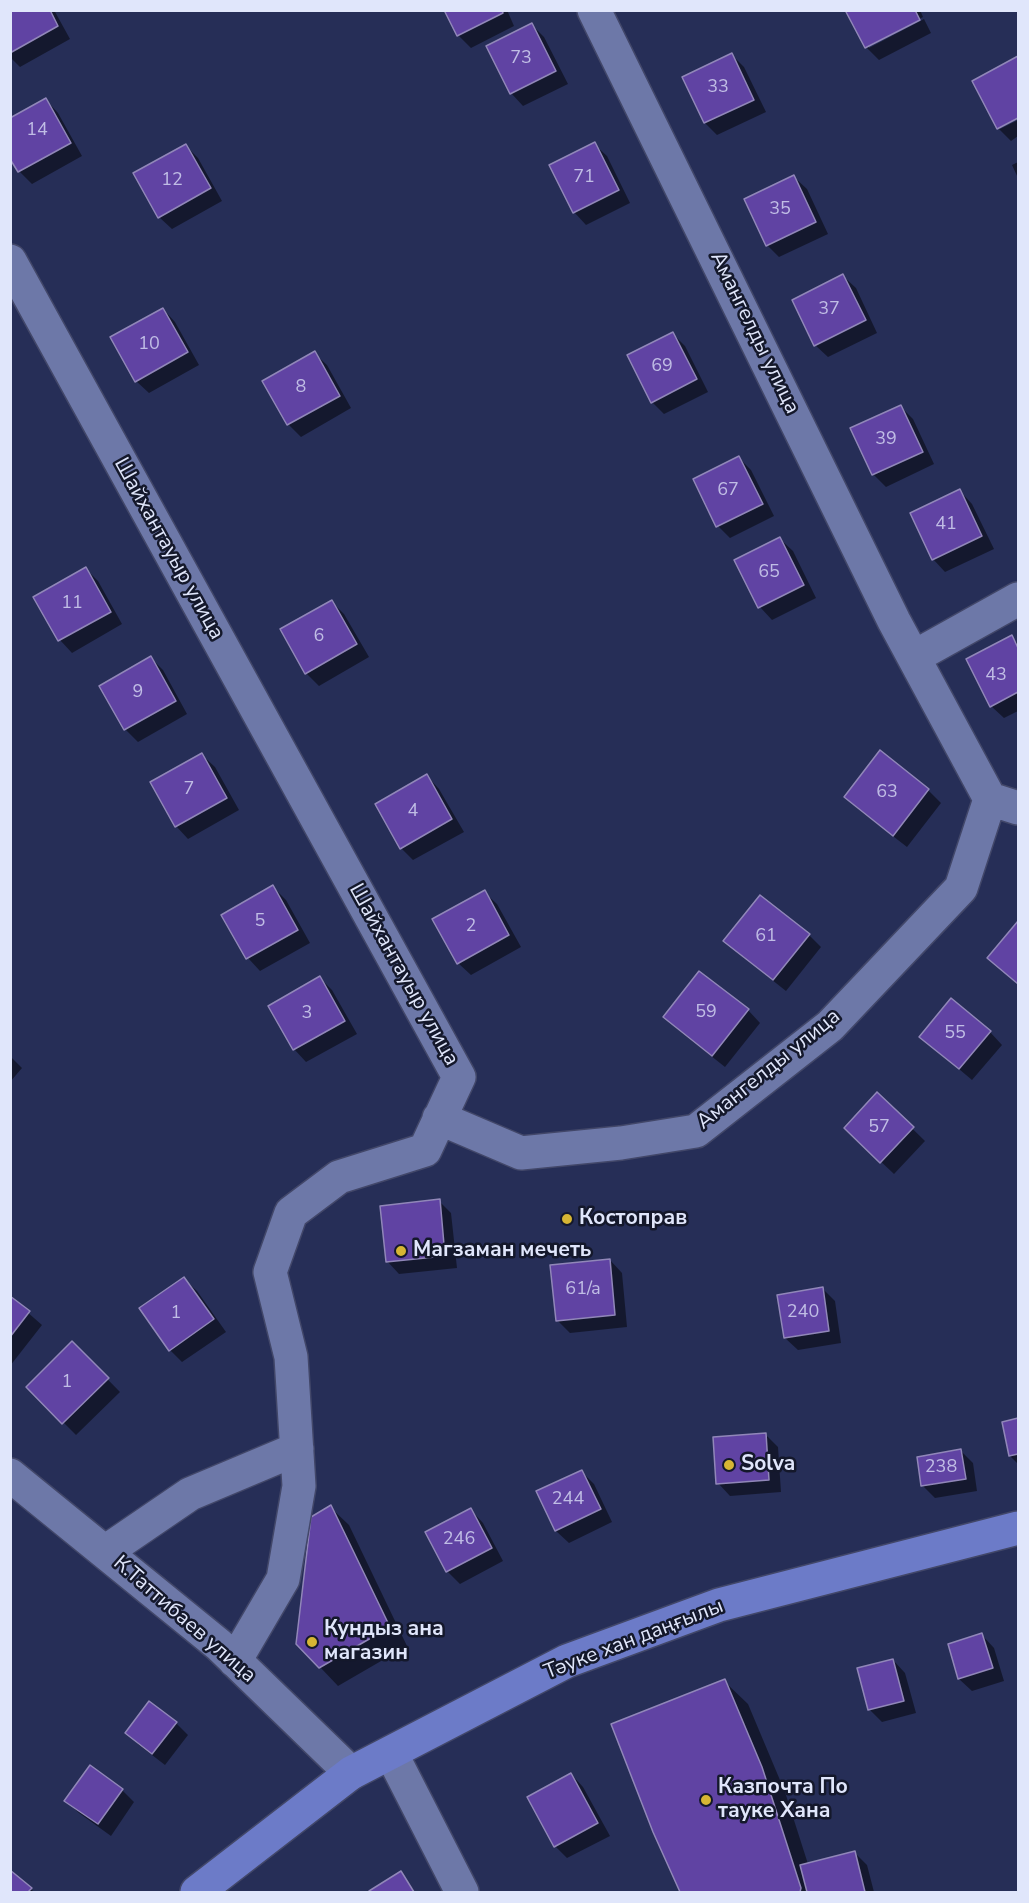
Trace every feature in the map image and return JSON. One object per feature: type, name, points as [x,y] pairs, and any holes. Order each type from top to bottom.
[{"type":"main road","name":"Тәуке хан даңғылы","points":[[197,1893],[351,1773],[567,1661],[719,1605],[1018,1528]]},
{"type":"street","name":"Амангелды улица","points":[[439,1118],[521,1153],[621,1143],[696,1131],[830,1026],[962,888],[1004,804],[914,657],[594,10]]},
{"type":"street","name":"Шайхантауыр улица","points":[[10,261],[459,1077],[425,1150],[339,1177],[291,1213],[270,1272],[291,1357],[299,1486],[283,1579],[235,1661]]},
{"type":"street","points":[[914,657],[1018,599]]},
{"type":"street","points":[[105,1552],[190,1494],[297,1449]]},
{"type":"street","name":"К.Таттибаев улица","points":[[10,1475],[219,1645],[351,1773]]},
{"type":"street","points":[[391,1753],[462,1893]]},
{"type":"building","points":[[10,10],[50,10],[58,26],[10,53]]},
{"type":"building","points":[[444,10],[502,10],[503,13],[457,36]]},
{"type":"building","points":[[845,10],[915,10],[920,20],[865,48]]},
{"type":"building","points":[[532,23],[556,71],[510,94],[486,46]]},
{"type":"building","points":[[732,53],[754,100],[704,123],[682,77]]},
{"type":"building","points":[[1018,56],[1018,118],[997,129],[972,81]]},
{"type":"building","points":[[46,98],[71,143],[18,172],[10,159],[10,118]]},
{"type":"building","points":[[595,142],[619,190],[573,213],[549,165]]},
{"type":"building","points":[[186,144],[211,188],[158,218],[133,173]]},
{"type":"building","points":[[794,175],[816,222],[766,246],[744,199]]},
{"type":"building","points":[[843,274],[866,320],[814,346],[792,300]]},
{"type":"building","points":[[163,308],[188,352],[135,382],[110,337]]},
{"type":"building","points":[[673,332],[697,379],[651,403],[627,355]]},
{"type":"building","points":[[315,351],[340,396],[287,425],[262,381]]},
{"type":"building","points":[[901,405],[923,452],[872,475],[850,428]]},
{"type":"building","points":[[739,456],[763,504],[716,527],[693,479]]},
{"type":"building","points":[[960,489],[982,536],[932,560],[910,513]]},
{"type":"building","points":[[780,537],[804,585],[758,608],[734,560]]},
{"type":"building","points":[[86,567],[111,612],[58,641],[33,597]]},
{"type":"building","points":[[332,600],[357,644],[305,674],[280,629]]},
{"type":"building","points":[[1012,635],[1018,648],[1018,692],[990,707],[966,659]]},
{"type":"building","points":[[151,656],[176,701],[124,730],[99,686]]},
{"type":"building","points":[[880,750],[929,789],[893,836],[844,797]]},
{"type":"building","points":[[202,753],[227,798],[175,827],[150,782]]},
{"type":"building","points":[[427,774],[452,819],[400,849],[375,804]]},
{"type":"building","points":[[273,885],[298,930],[246,959],[221,915]]},
{"type":"building","points":[[485,890],[509,935],[457,964],[432,919]]},
{"type":"building","points":[[760,895],[810,934],[773,980],[723,941]]},
{"type":"building","points":[[1018,921],[1018,984],[987,958]]},
{"type":"building","points":[[699,971],[749,1009],[712,1056],[663,1017]]},
{"type":"building","points":[[320,976],[345,1021],[293,1050],[268,1006]]},
{"type":"building","points":[[951,998],[991,1031],[959,1069],[919,1037]]},
{"type":"building","points":[[877,1092],[914,1127],[880,1163],[844,1128]]},
{"type":"building","points":[[440,1199],[445,1256],[386,1262],[380,1206]]},
{"type":"building","points":[[610,1259],[615,1315],[556,1321],[550,1265]]},
{"type":"building","points":[[184,1277],[214,1319],[169,1351],[139,1308]]},
{"type":"building","points":[[823,1287],[829,1331],[784,1338],[777,1295]]},
{"type":"building","points":[[10,1296],[30,1311],[10,1337]]},
{"type":"building","points":[[72,1341],[109,1378],[62,1424],[26,1387]]},
{"type":"building","points":[[1018,1418],[1018,1454],[1009,1456],[1002,1422]]},
{"type":"building","points":[[766,1433],[769,1480],[716,1484],[713,1437]]},
{"type":"building","points":[[961,1449],[966,1479],[921,1486],[917,1457]]},
{"type":"building","points":[[582,1470],[601,1509],[555,1531],[536,1491]]},
{"type":"building","points":[[331,1505],[390,1627],[319,1668],[296,1644],[311,1517]]},
{"type":"building","points":[[471,1508],[492,1548],[446,1572],[425,1532]]},
{"type":"building","points":[[982,1633],[993,1668],[958,1679],[948,1644]]},
{"type":"building","points":[[893,1659],[904,1701],[868,1710],[857,1668]]},
{"type":"building","name":"Казпочта По тауке Хана","points":[[725,1679],[762,1767],[801,1888],[800,1892],[680,1892],[653,1832],[611,1724]]},
{"type":"building","points":[[149,1701],[177,1722],[152,1754],[125,1733]]},
{"type":"building","points":[[90,1765],[123,1789],[98,1824],[64,1801]]},
{"type":"building","points":[[571,1773],[598,1823],[554,1847],[527,1797]]},
{"type":"building","points":[[855,1851],[865,1892],[807,1892],[800,1865]]},
{"type":"building","points":[[10,1870],[32,1888],[28,1892],[10,1892]]},
{"type":"building","points":[[401,1871],[414,1892],[369,1891]]},
{"type":"place","name":"Костоправ","points":[[567,1219]]},
{"type":"place","name":"Магзаман мечеть","points":[[401,1251]]},
{"type":"place","name":"Solva","points":[[729,1465]]},
{"type":"place","name":"Кундыз ана магазин","points":[[312,1642]]},
{"type":"place","name":"Казпочта По тауке Хана","points":[[706,1800]]}]
